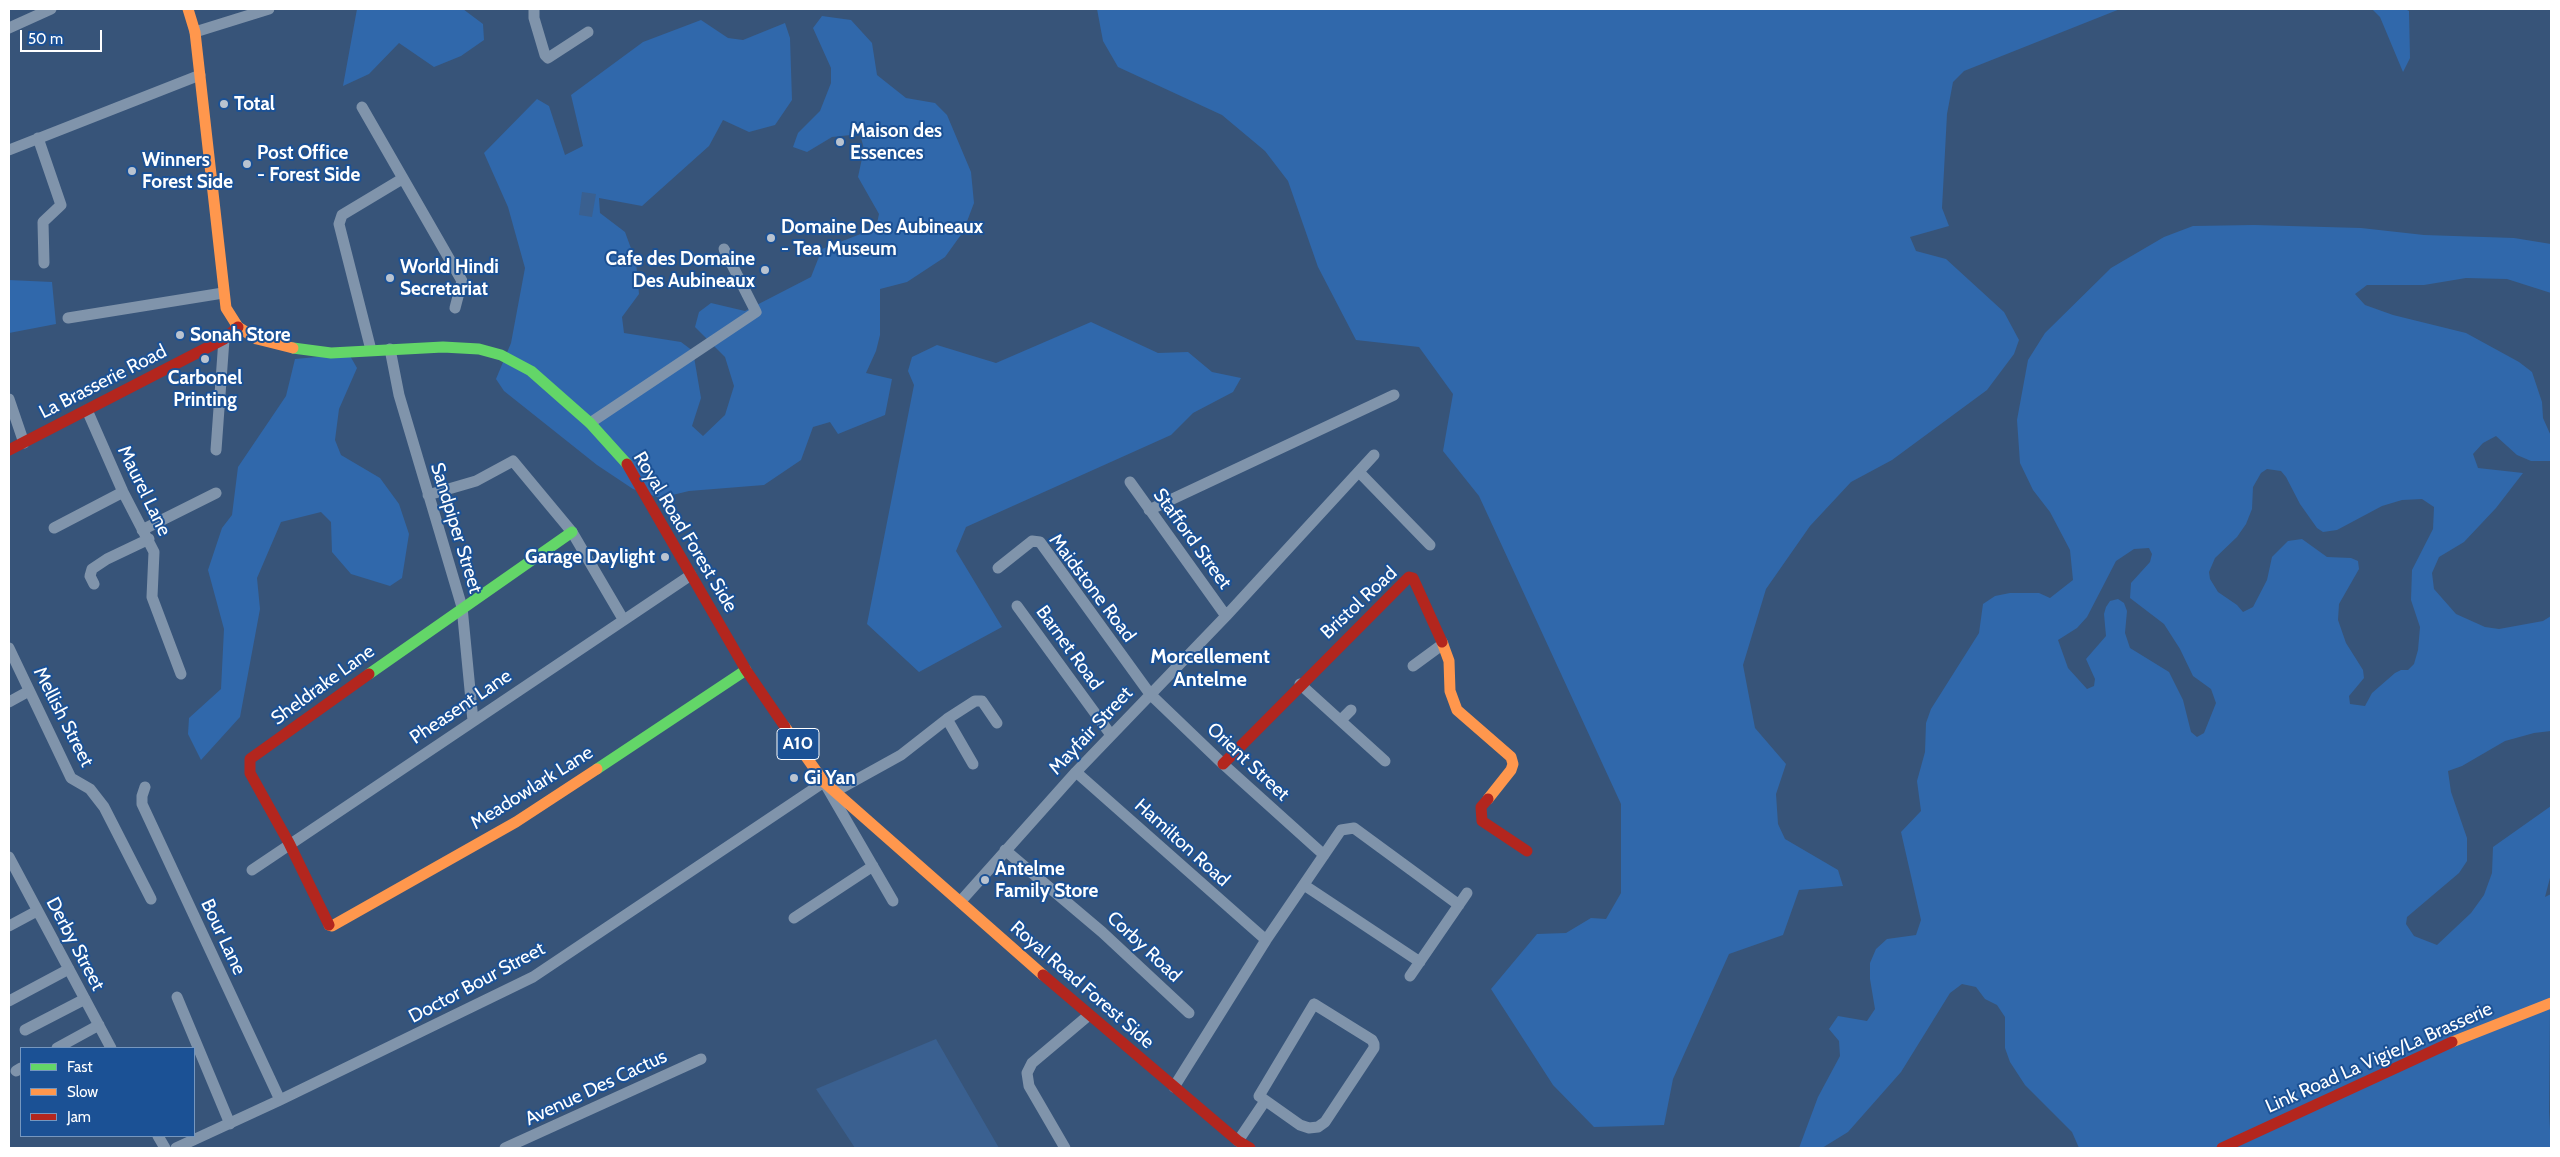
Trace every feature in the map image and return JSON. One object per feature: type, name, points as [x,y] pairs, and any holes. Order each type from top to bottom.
[{"type":"main road","name":"Royal Road Forest Side","points":[[188,9],[195,32],[223,293],[226,308],[238,327],[257,339],[312,352],[331,353],[443,347],[479,350],[501,355],[531,371],[590,423],[622,458],[746,670],[824,782],[836,790],[1089,1015],[1238,1142],[1250,1148]]},
{"type":"main road","name":"La Brasserie Road","points":[[9,450],[224,339],[238,327]]},
{"type":"main road","name":"Sheldrake Lane","points":[[332,926],[327,924],[289,844],[250,773],[250,759],[462,607],[572,532]]},
{"type":"main road","name":"Bristol Road","points":[[1222,764],[1409,576],[1413,578],[1443,644],[1449,661],[1450,690],[1457,710],[1511,757],[1514,764],[1480,807],[1482,821],[1527,851]]},
{"type":"main road","name":"Meadowlark Lane","points":[[332,926],[516,822],[746,670]]},
{"type":"main road","name":"Link Road La Vigie/La Brasserie","points":[[2222,1148],[2469,1034],[2551,1003]]},
{"type":"street","points":[[9,28],[51,9]]},
{"type":"street","points":[[195,32],[269,9]]},
{"type":"street","points":[[534,9],[542,46],[548,58],[588,32]]},
{"type":"street","points":[[9,150],[200,75]]},
{"type":"street","points":[[362,107],[462,281],[455,308]]},
{"type":"street","points":[[38,138],[61,205],[43,222],[44,263]]},
{"type":"street","points":[[371,350],[339,224],[342,215],[402,179]]},
{"type":"street","points":[[590,423],[756,312],[724,250]]},
{"type":"street","points":[[68,318],[223,293]]},
{"type":"street","points":[[216,450],[224,339]]},
{"type":"street","name":"Sandpiper Street","points":[[390,349],[398,396],[462,607],[473,721]]},
{"type":"street","points":[[1149,510],[1394,395]]},
{"type":"street","points":[[9,399],[24,442]]},
{"type":"street","name":"Maurel Lane","points":[[87,410],[123,492],[154,552],[155,578],[152,597],[181,674]]},
{"type":"street","name":"Mayfair Street","points":[[960,902],[1076,772],[1226,616],[1360,473],[1374,455]]},
{"type":"street","points":[[428,496],[476,481],[513,462],[572,532],[623,619]]},
{"type":"street","points":[[1360,473],[1430,546]]},
{"type":"street","name":"Stafford Street","points":[[1130,482],[1226,616]]},
{"type":"street","points":[[54,528],[123,492]]},
{"type":"street","points":[[94,584],[90,576],[92,569],[146,534],[216,493]]},
{"type":"street","name":"Maidstone Road","points":[[998,568],[1032,541],[1040,542],[1150,694]]},
{"type":"street","name":"Pheasent Lane","points":[[252,870],[691,575]]},
{"type":"street","name":"Barnet Road","points":[[1017,606],[1111,735]]},
{"type":"street","points":[[1413,666],[1443,644]]},
{"type":"street","name":"Mellish Street","points":[[9,648],[71,778],[90,789],[104,807],[150,899]]},
{"type":"street","points":[[1300,684],[1385,760]]},
{"type":"street","points":[[9,702],[29,691]]},
{"type":"street","name":"Orient Street","points":[[1150,694],[1222,764],[1324,855]]},
{"type":"street","points":[[836,790],[901,755],[947,719],[978,700],[982,701],[997,723]]},
{"type":"street","points":[[1341,720],[1351,710]]},
{"type":"street","points":[[947,719],[973,764]]},
{"type":"street","name":"Hamilton Road","points":[[1076,772],[1266,940]]},
{"type":"street","points":[[824,782],[893,901]]},
{"type":"street","name":"Doctor Bour Street","points":[[176,1148],[230,1124],[533,977],[824,782]]},
{"type":"street","name":"Bour Lane","points":[[145,787],[142,804],[280,1100]]},
{"type":"street","points":[[1174,1087],[1266,940],[1342,830],[1354,828],[1459,905]]},
{"type":"street","name":"Corby Road","points":[[1005,850],[1102,932],[1189,1013]]},
{"type":"street","name":"Derby Street","points":[[9,857],[110,1047]]},
{"type":"street","points":[[794,918],[873,866]]},
{"type":"street","points":[[1304,885],[1420,962]]},
{"type":"street","points":[[1410,976],[1467,892]]},
{"type":"street","points":[[9,926],[37,910]]},
{"type":"street","points":[[9,1001],[69,969]]},
{"type":"street","points":[[177,997],[230,1124]]},
{"type":"street","points":[[25,1030],[85,999]]},
{"type":"street","points":[[1314,1004],[1372,1040],[1374,1048],[1325,1122],[1318,1127],[1309,1128],[1300,1125],[1265,1101],[1260,1099],[1260,1094],[1314,1004]]},
{"type":"street","points":[[1065,1148],[1029,1086],[1027,1073],[1032,1063],[1089,1015]]},
{"type":"street","points":[[59,1047],[99,1025]]},
{"type":"street","name":"Avenue Des Cactus","points":[[505,1148],[701,1059]]},
{"type":"street","points":[[1238,1142],[1265,1101]]},
{"type":"street","points":[[159,1137],[165,1148]]},
{"type":"shaded area","points":[[357,9],[463,9],[483,24],[484,40],[461,56],[434,67],[399,43],[369,74],[343,86]]},
{"type":"shaded area","points":[[1097,9],[2120,9],[1964,71],[1953,82],[1947,114],[1942,208],[1949,226],[1910,237],[1916,251],[1946,259],[2004,312],[2019,340],[2014,354],[1987,390],[1892,460],[1851,482],[1810,526],[1766,589],[1743,665],[1755,728],[1786,764],[1776,794],[1778,824],[1785,839],[1838,870],[1843,886],[1799,890],[1783,935],[1729,954],[1673,1079],[1664,1125],[1594,1127],[1553,1085],[1491,989],[1537,934],[1566,933],[1591,918],[1606,919],[1621,893],[1621,804],[1479,496],[1443,451],[1453,394],[1419,347],[1356,340],[1318,267],[1288,181],[1265,151],[1222,115],[1118,67],[1103,41]]},
{"type":"shaded area","points":[[2372,9],[2405,9],[2409,11],[2410,58],[2403,72],[2380,17]]},
{"type":"shaded area","points":[[822,16],[851,20],[872,43],[877,75],[906,98],[935,103],[947,115],[971,172],[974,203],[963,232],[945,257],[907,282],[880,289],[880,335],[876,351],[866,373],[892,379],[885,415],[838,434],[830,422],[813,427],[801,460],[764,485],[689,491],[660,498],[633,489],[597,465],[504,391],[496,379],[511,343],[525,268],[508,207],[484,153],[537,99],[549,106],[565,155],[583,146],[571,95],[643,42],[701,20],[728,38],[743,40],[785,23],[790,38],[792,100],[775,125],[749,132],[723,120],[709,146],[642,206],[599,198],[600,213],[625,232],[636,262],[639,294],[622,317],[624,333],[681,342],[693,351],[701,398],[692,426],[703,436],[725,415],[734,386],[725,357],[695,327],[699,312],[711,303],[745,311],[811,277],[822,249],[876,228],[879,214],[858,177],[864,149],[860,134],[832,137],[807,152],[793,147],[798,133],[820,111],[831,83],[831,68],[813,28]]},
{"type":"shaded area","points":[[582,192],[596,194],[592,217],[579,215]]},
{"type":"shaded area","points":[[2254,225],[2361,228],[2424,235],[2514,238],[2551,244],[2551,293],[2507,279],[2466,278],[2424,285],[2367,285],[2355,294],[2365,305],[2393,315],[2466,333],[2519,362],[2532,372],[2542,402],[2543,418],[2551,436],[2551,461],[2531,461],[2517,455],[2496,436],[2483,443],[2473,454],[2478,468],[2523,473],[2496,508],[2464,542],[2439,557],[2432,573],[2434,589],[2456,614],[2485,627],[2499,629],[2543,621],[2551,616],[2551,731],[2534,733],[2505,741],[2462,766],[2448,771],[2451,792],[2467,838],[2467,861],[2459,873],[2407,917],[2406,924],[2414,936],[2437,945],[2471,913],[2484,895],[2492,873],[2493,847],[2551,806],[2551,874],[2545,897],[2551,894],[2549,1112],[2551,1148],[2079,1148],[2072,1132],[2025,1085],[2010,1062],[2005,1048],[2005,1017],[1997,1005],[1985,999],[1976,987],[1962,984],[1950,993],[1901,1072],[1848,1132],[1822,1148],[1799,1148],[1818,1097],[1840,1056],[1839,1041],[1829,1029],[1838,1016],[1867,1021],[1875,1009],[1870,979],[1870,963],[1876,949],[1887,939],[1916,935],[1921,920],[1901,832],[1921,811],[1917,781],[1925,752],[1926,723],[1931,709],[1979,633],[1983,604],[1995,596],[2010,593],[2039,593],[2050,598],[2073,580],[2070,550],[2050,512],[2033,490],[2020,463],[2017,420],[2028,360],[2045,333],[2111,268],[2164,237],[2193,226]],"holes":[[[2267,469],[2281,471],[2300,504],[2317,528],[2323,532],[2337,530],[2382,506],[2402,500],[2422,499],[2434,507],[2433,529],[2412,570],[2411,600],[2420,627],[2418,650],[2414,664],[2408,670],[2401,670],[2395,673],[2372,693],[2365,706],[2350,704],[2349,696],[2364,678],[2363,670],[2346,643],[2338,620],[2339,604],[2359,569],[2358,561],[2351,558],[2327,557],[2302,539],[2288,541],[2272,557],[2267,580],[2253,607],[2243,612],[2237,605],[2218,592],[2210,579],[2209,572],[2215,558],[2237,537],[2246,524],[2252,509],[2253,487],[2261,473]],[[2149,548],[2152,554],[2150,562],[2131,583],[2130,598],[2164,624],[2180,649],[2193,676],[2211,689],[2216,703],[2204,733],[2197,737],[2191,732],[2183,700],[2169,672],[2130,648],[2125,633],[2127,611],[2124,603],[2118,599],[2110,601],[2104,614],[2106,636],[2086,659],[2095,679],[2094,686],[2087,689],[2068,668],[2058,640],[2077,628],[2087,617],[2116,561],[2134,549]]]},
{"type":"shaded area","points":[[9,280],[52,282],[56,324],[9,333]]},
{"type":"shaded area","points":[[1091,322],[1158,353],[1188,352],[1212,372],[1241,378],[1233,392],[1193,413],[1171,435],[966,527],[956,551],[1002,627],[919,672],[867,624],[914,385],[908,371],[912,357],[937,345],[996,363]]},
{"type":"shaded area","points":[[349,354],[357,368],[339,409],[335,440],[341,455],[380,478],[399,504],[409,534],[402,578],[390,586],[351,574],[332,552],[331,522],[321,512],[281,522],[257,578],[260,609],[240,717],[201,760],[188,734],[189,718],[221,689],[224,629],[208,570],[222,528],[232,515],[238,467],[286,396],[295,359]]},
{"type":"shaded area","points":[[936,1039],[999,1148],[855,1148],[816,1089]]},
{"type":"traffic: fast","points":[[293,348],[331,353],[443,347],[479,349],[501,355],[531,371],[590,423],[627,464]]},
{"type":"traffic: fast","points":[[369,674],[572,532]]},
{"type":"traffic: fast","points":[[597,769],[746,670]]},
{"type":"traffic: slow","points":[[188,9],[195,32],[226,308],[238,327],[257,339],[293,348]]},
{"type":"traffic: slow","points":[[1442,642],[1449,661],[1450,691],[1457,710],[1511,757],[1513,764],[1511,770],[1488,799]]},
{"type":"traffic: slow","points":[[785,727],[824,782],[1043,975]]},
{"type":"traffic: slow","points":[[329,925],[332,926],[516,822],[597,769]]},
{"type":"traffic: slow","points":[[2452,1042],[2551,1003]]},
{"type":"traffic: jam","points":[[9,450],[224,339],[238,327]]},
{"type":"traffic: jam","points":[[627,464],[746,670],[785,727]]},
{"type":"traffic: jam","points":[[1223,764],[1409,577],[1413,578],[1442,642]]},
{"type":"traffic: jam","points":[[329,925],[289,843],[250,773],[250,759],[369,674]]},
{"type":"traffic: jam","points":[[1488,799],[1481,807],[1482,821],[1527,851]]},
{"type":"traffic: jam","points":[[1043,975],[1238,1141],[1250,1148]]},
{"type":"traffic: jam","points":[[2222,1148],[2452,1042]]},
{"type":"place","name":"Total","points":[[224,104]]},
{"type":"place","name":"Maison des Essences","points":[[840,142]]},
{"type":"place","name":"Post Office - Forest Side","points":[[247,164]]},
{"type":"place","name":"Winners Forest Side","points":[[132,171]]},
{"type":"place","name":"Domaine Des Aubineaux - Tea Museum","points":[[771,238]]},
{"type":"place","name":"Cafe des Domaine Des Aubineaux","points":[[765,270]]},
{"type":"place","name":"World Hindi Secretariat","points":[[390,278]]},
{"type":"place","name":"Sonah Store","points":[[180,335]]},
{"type":"place","name":"Carbonel Printing","points":[[205,359]]},
{"type":"place","name":"Garage Daylight","points":[[665,557]]},
{"type":"place","name":"Gi Yan","points":[[794,778]]},
{"type":"place","name":"Antelme Family Store","points":[[985,880]]},
{"type":"district","name":"Morcellement Antelme","points":[[1210,668]]}]
